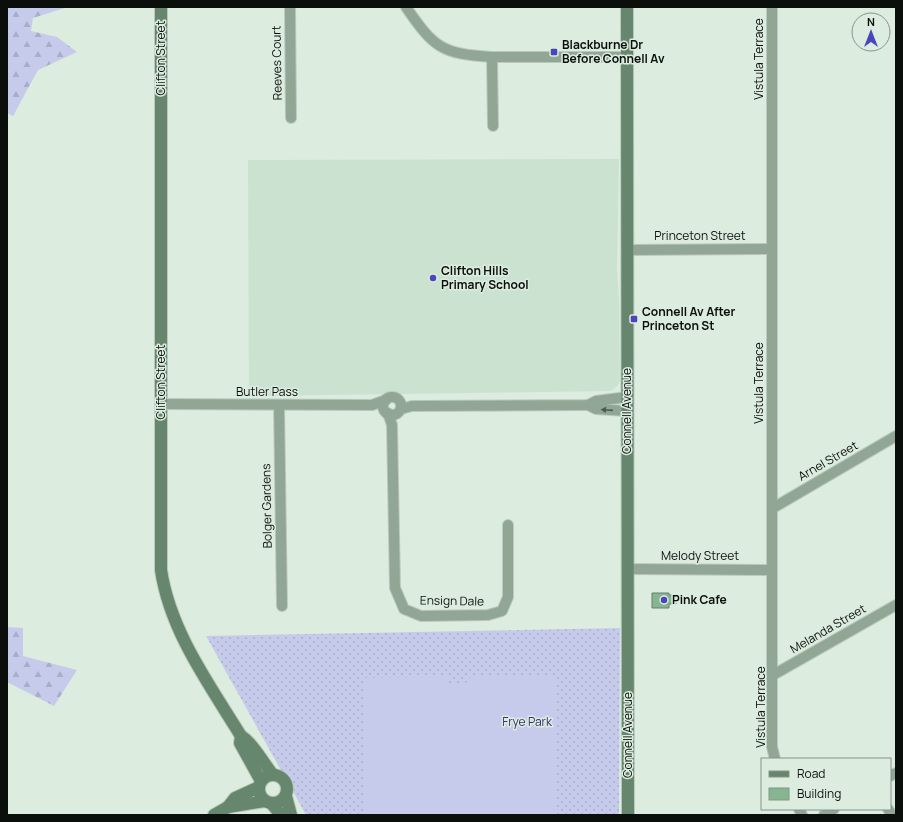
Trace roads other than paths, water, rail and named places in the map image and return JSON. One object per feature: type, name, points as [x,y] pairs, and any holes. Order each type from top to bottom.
[{"type":"main road","name":"Clifton Street","points":[[161,7],[161,570],[164,591],[178,630],[241,736],[248,739],[260,758],[273,774]]},
{"type":"main road","name":"Connell Avenue","points":[[627,7],[628,815]]},
{"type":"main road","name":"Clifton Street","points":[[241,736],[240,743],[260,784]]},
{"type":"main road","points":[[214,815],[228,807],[235,798],[260,784],[264,778],[273,774],[282,777],[287,784],[286,796],[291,815]]},
{"type":"main road","points":[[260,784],[260,795],[281,815]]},
{"type":"main road","points":[[228,807],[279,802],[286,796]]},
{"type":"street","name":"Reeves Court","points":[[290,7],[292,118]]},
{"type":"street","points":[[406,7],[433,42],[449,51],[470,56],[626,57]]},
{"type":"street","name":"Vistula Terrace","points":[[772,7],[772,747],[775,758]]},
{"type":"street","points":[[492,57],[493,126]]},
{"type":"street","name":"Princeton Street","points":[[628,250],[772,249]]},
{"type":"street","name":"Butler Pass","points":[[372,405],[393,397],[394,409]]},
{"type":"street","name":"Butler Pass","points":[[161,404],[372,405],[394,409],[412,406],[588,405],[596,401],[627,397]]},
{"type":"street","name":"Bolger Gardens","points":[[279,405],[282,606]]},
{"type":"street","name":"Butler Pass","points":[[588,405],[596,409],[628,411]]},
{"type":"street","name":"Ensign Dale","points":[[394,409],[392,425],[395,588],[404,610],[421,616],[488,615],[502,611],[508,597],[508,525]]},
{"type":"street","name":"Arnel Street","points":[[773,508],[896,436]]},
{"type":"street","name":"Melody Street","points":[[628,569],[772,570]]},
{"type":"street","name":"Melanda Street","points":[[773,676],[896,605]]},
{"type":"place","name":"Blackburne Dr Before Connell Av","points":[[554,52]]},
{"type":"place","name":"Clifton Hills Primary School","points":[[433,278]]},
{"type":"place","name":"Connell Av After Princeton St","points":[[634,319]]},
{"type":"place","name":"Pink Cafe","points":[[664,600]]},
{"type":"park label","name":"Frye Park","points":[[527,722]]}]
